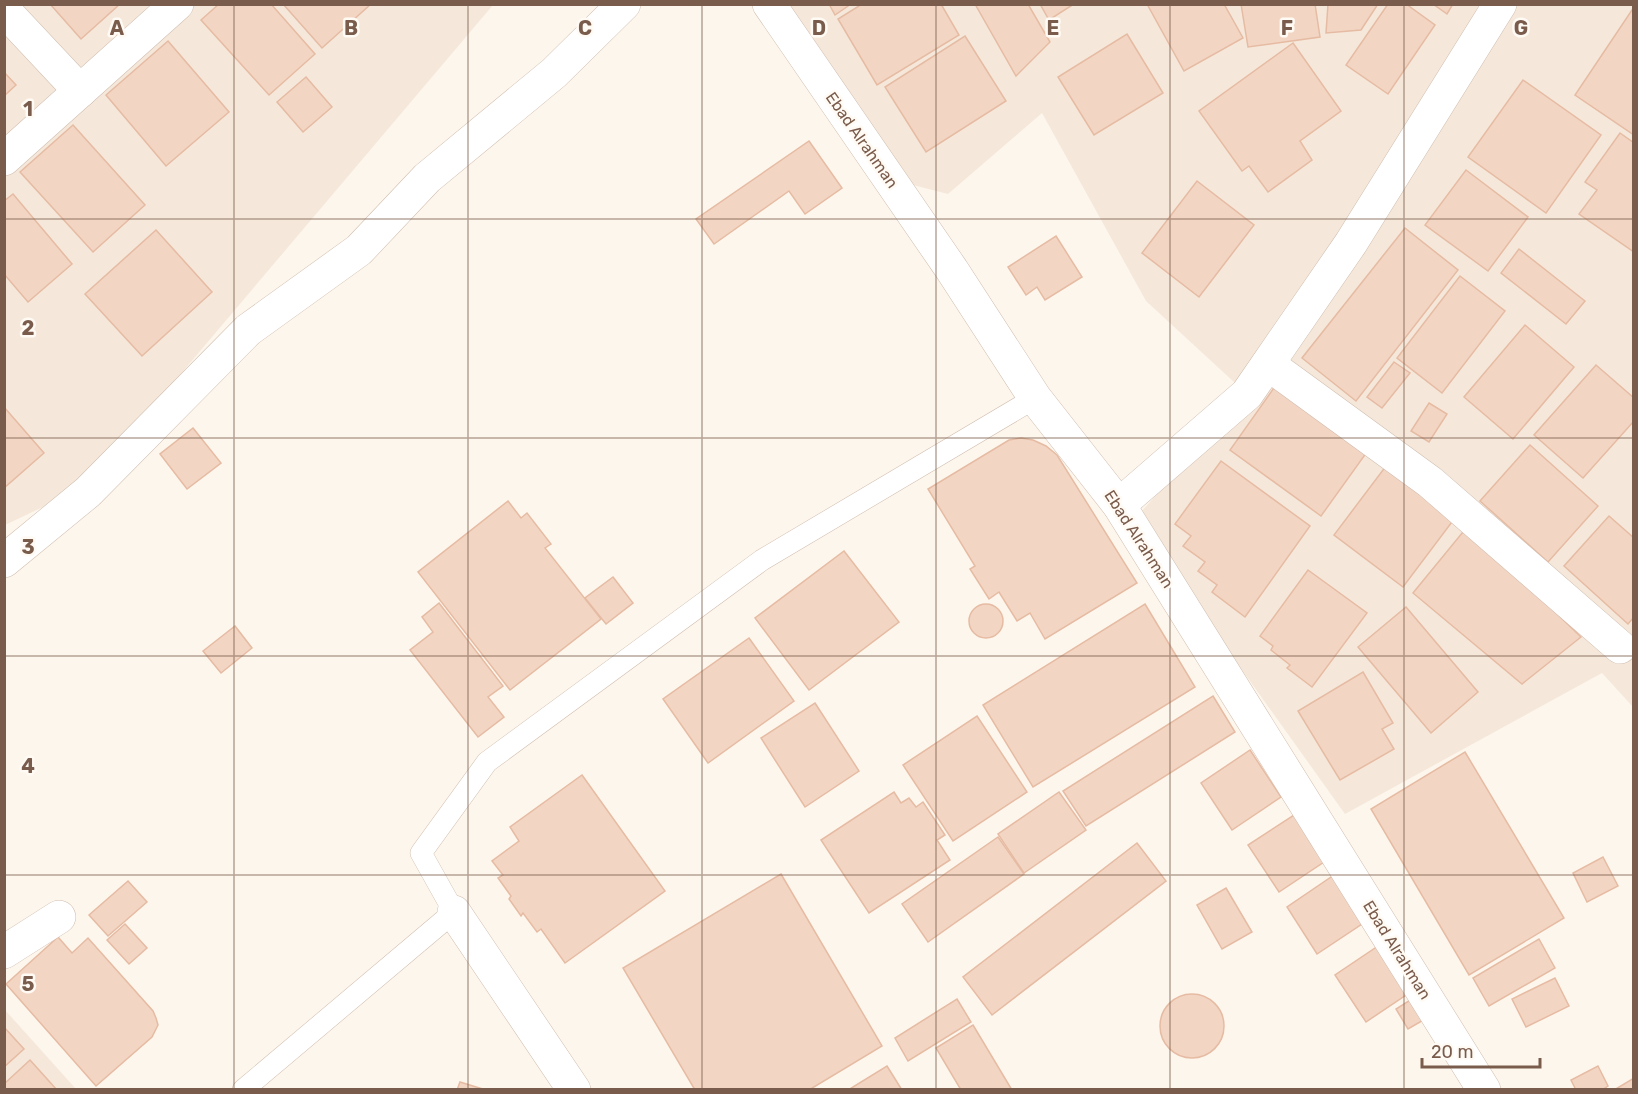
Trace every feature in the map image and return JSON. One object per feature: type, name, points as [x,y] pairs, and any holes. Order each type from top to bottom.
[{"type":"street","points":[[4,159],[177,4]]},
{"type":"street","points":[[4,561],[88,492],[248,330],[359,250],[427,178],[554,73],[624,4]]},
{"type":"street","name":"Ebad Alrahman","points":[[769,4],[951,270],[1035,398],[1119,505],[1484,1089]]},
{"type":"street","points":[[1119,505],[1247,394],[1351,243],[1500,4]]},
{"type":"street","points":[[4,10],[80,91]]},
{"type":"street","points":[[1268,364],[1430,482],[1629,645]]},
{"type":"street","points":[[454,912],[574,1089]]},
{"type":"street","points":[[4,952],[59,917]]},
{"type":"lane","points":[[243,1089],[454,912],[421,853],[487,762],[762,560],[1035,398]]},
{"type":"shaded area","points":[[5,5],[493,5],[85,487],[5,525]]},
{"type":"shaded area","points":[[790,5],[1633,5],[1633,707],[1602,673],[1345,814],[1182,586],[1140,513],[1247,394],[1146,301],[1042,113],[948,194],[913,185]]},
{"type":"shaded area","points":[[5,1010],[76,1089],[5,1089]]},
{"type":"building","points":[[50,4],[120,4],[81,39]]},
{"type":"building","points":[[219,4],[271,4],[315,54],[269,95],[201,20]]},
{"type":"building","points":[[283,4],[371,4],[322,48]]},
{"type":"building","points":[[829,4],[851,4],[835,15]]},
{"type":"building","points":[[862,4],[941,4],[959,35],[877,85],[838,19]]},
{"type":"building","points":[[975,4],[1028,4],[1050,42],[1016,76]]},
{"type":"building","points":[[1040,4],[1074,4],[1049,20]]},
{"type":"building","points":[[1147,4],[1224,4],[1243,38],[1184,71]]},
{"type":"building","points":[[1241,4],[1315,4],[1320,37],[1248,47]]},
{"type":"building","points":[[1328,4],[1378,4],[1361,30],[1326,33]]},
{"type":"building","points":[[1388,4],[1406,4],[1435,25],[1388,94],[1346,65]]},
{"type":"building","points":[[1433,4],[1453,4],[1447,14]]},
{"type":"building","points":[[1634,7],[1634,135],[1575,95]]},
{"type":"building","points":[[1127,34],[1163,93],[1094,135],[1058,77]]},
{"type":"building","points":[[965,36],[1006,101],[926,152],[885,87]]},
{"type":"building","points":[[168,41],[229,112],[166,166],[106,95]]},
{"type":"building","points":[[1293,43],[1341,111],[1300,141],[1312,160],[1268,192],[1249,166],[1242,171],[1199,111]]},
{"type":"building","points":[[4,72],[16,85],[4,96]]},
{"type":"building","points":[[306,77],[332,107],[303,132],[277,102]]},
{"type":"building","points":[[1523,80],[1601,135],[1546,213],[1468,157]]},
{"type":"building","points":[[73,125],[145,205],[93,252],[20,172]]},
{"type":"building","points":[[1620,133],[1634,143],[1634,252],[1579,214],[1597,190],[1585,182]]},
{"type":"building","points":[[809,141],[842,188],[805,214],[789,191],[714,244],[696,219]]},
{"type":"building","points":[[1466,170],[1528,217],[1488,271],[1425,225]]},
{"type":"building","points":[[1197,181],[1254,225],[1199,297],[1142,253]]},
{"type":"building","points":[[13,194],[72,264],[28,302],[4,274],[4,201]]},
{"type":"building","points":[[1405,228],[1458,270],[1356,401],[1302,358]]},
{"type":"building","points":[[156,230],[212,292],[142,356],[85,294]]},
{"type":"building","points":[[1056,236],[1082,277],[1045,300],[1037,287],[1026,295],[1008,267]]},
{"type":"building","points":[[1519,249],[1585,301],[1566,324],[1501,273]]},
{"type":"building","points":[[1460,276],[1505,311],[1442,393],[1397,358]]},
{"type":"building","points":[[1525,325],[1574,367],[1513,439],[1464,397]]},
{"type":"building","points":[[1394,362],[1410,373],[1382,408],[1367,397]]},
{"type":"building","points":[[1596,365],[1634,398],[1634,421],[1583,478],[1534,435]]},
{"type":"building","points":[[1281,378],[1372,445],[1321,516],[1230,450]]},
{"type":"building","points":[[1429,403],[1447,414],[1429,442],[1411,431]]},
{"type":"building","points":[[4,407],[44,453],[4,488]]},
{"type":"building","points":[[193,428],[221,463],[187,489],[160,454]]},
{"type":"building","points":[[1021,438],[1046,446],[1057,455],[1137,583],[1045,639],[1030,613],[1017,621],[999,592],[989,599],[970,569],[975,566],[928,489],[1009,440]]},
{"type":"building","points":[[1530,445],[1598,506],[1548,562],[1480,501]]},
{"type":"building","points":[[1221,461],[1310,526],[1245,617],[1212,592],[1217,585],[1198,571],[1205,562],[1183,546],[1191,536],[1175,524]]},
{"type":"building","points":[[1386,466],[1455,518],[1403,587],[1334,535]]},
{"type":"building","points":[[508,501],[521,518],[527,513],[551,544],[545,548],[601,619],[510,690],[418,572]]},
{"type":"building","points":[[1609,516],[1634,538],[1634,617],[1628,624],[1564,566]]},
{"type":"building","points":[[1467,527],[1581,637],[1522,684],[1413,593]]},
{"type":"building","points":[[844,551],[899,622],[809,690],[755,618]]},
{"type":"building","points":[[1308,570],[1367,613],[1312,687],[1287,668],[1290,665],[1271,650],[1273,646],[1260,636]]},
{"type":"building","points":[[613,577],[633,603],[606,624],[585,598]]},
{"type":"building","points":[[439,603],[503,686],[488,697],[504,717],[478,737],[410,650],[433,632],[422,617]]},
{"type":"building","points":[[986,604],[998,609],[1003,621],[998,633],[986,638],[974,633],[969,621],[974,609]]},
{"type":"building","points":[[1145,604],[1195,687],[1033,787],[983,705]]},
{"type":"building","points":[[1406,607],[1478,692],[1431,733],[1358,647]]},
{"type":"building","points":[[235,626],[252,648],[221,673],[203,651]]},
{"type":"building","points":[[749,638],[794,701],[708,763],[663,699]]},
{"type":"building","points":[[1363,672],[1393,723],[1382,729],[1394,749],[1340,780],[1298,711]]},
{"type":"building","points":[[1213,696],[1235,732],[1086,826],[1063,791]]},
{"type":"building","points":[[815,703],[859,771],[805,807],[761,738]]},
{"type":"building","points":[[977,716],[1027,792],[953,841],[903,765]]},
{"type":"building","points":[[1250,750],[1281,797],[1232,830],[1201,783]]},
{"type":"building","points":[[1465,752],[1564,918],[1469,975],[1371,809]]},
{"type":"building","points":[[582,775],[665,891],[565,963],[541,929],[537,932],[523,913],[521,916],[509,899],[511,896],[498,878],[503,875],[492,861],[519,841],[510,827]]},
{"type":"building","points":[[894,792],[901,803],[909,798],[916,807],[923,802],[945,835],[937,840],[950,860],[869,913],[821,840]]},
{"type":"building","points":[[1059,792],[1086,830],[1024,873],[998,834]]},
{"type":"building","points":[[1294,815],[1324,862],[1279,892],[1248,845]]},
{"type":"building","points":[[998,837],[1024,874],[928,942],[902,904]]},
{"type":"building","points":[[1137,843],[1166,881],[992,1015],[963,977]]},
{"type":"building","points":[[1603,857],[1618,886],[1587,902],[1573,873]]},
{"type":"building","points":[[781,874],[882,1046],[809,1090],[695,1090],[623,968]]},
{"type":"building","points":[[1334,875],[1365,922],[1317,954],[1287,907]]},
{"type":"building","points":[[128,881],[147,902],[108,936],[89,915]]},
{"type":"building","points":[[1226,888],[1252,932],[1222,949],[1197,905]]},
{"type":"building","points":[[125,924],[147,948],[129,964],[107,940]]},
{"type":"building","points":[[58,937],[72,953],[88,938],[153,1011],[158,1025],[152,1037],[96,1086],[6,984]]},
{"type":"building","points":[[1539,939],[1555,968],[1489,1006],[1473,978]]},
{"type":"building","points":[[1381,944],[1412,991],[1366,1022],[1335,975]]},
{"type":"building","points":[[1555,978],[1569,1006],[1526,1027],[1512,999]]},
{"type":"building","points":[[1192,994],[1210,1000],[1218,1008],[1224,1026],[1218,1044],[1210,1052],[1192,1058],[1174,1052],[1166,1044],[1160,1026],[1166,1008],[1174,1000]]},
{"type":"building","points":[[1415,997],[1427,1018],[1408,1029],[1396,1009]]},
{"type":"building","points":[[957,999],[971,1022],[908,1061],[895,1038]]},
{"type":"building","points":[[973,1025],[1012,1090],[961,1090],[936,1048]]},
{"type":"building","points":[[4,1027],[24,1049],[4,1067]]},
{"type":"building","points":[[30,1060],[57,1090],[4,1090],[4,1084]]},
{"type":"building","points":[[887,1066],[902,1090],[848,1090]]},
{"type":"building","points":[[1598,1066],[1608,1086],[1602,1090],[1576,1090],[1571,1080]]},
{"type":"building","points":[[1634,1078],[1634,1090],[1614,1090]]},
{"type":"building","points":[[460,1082],[486,1090],[457,1090]]}]
